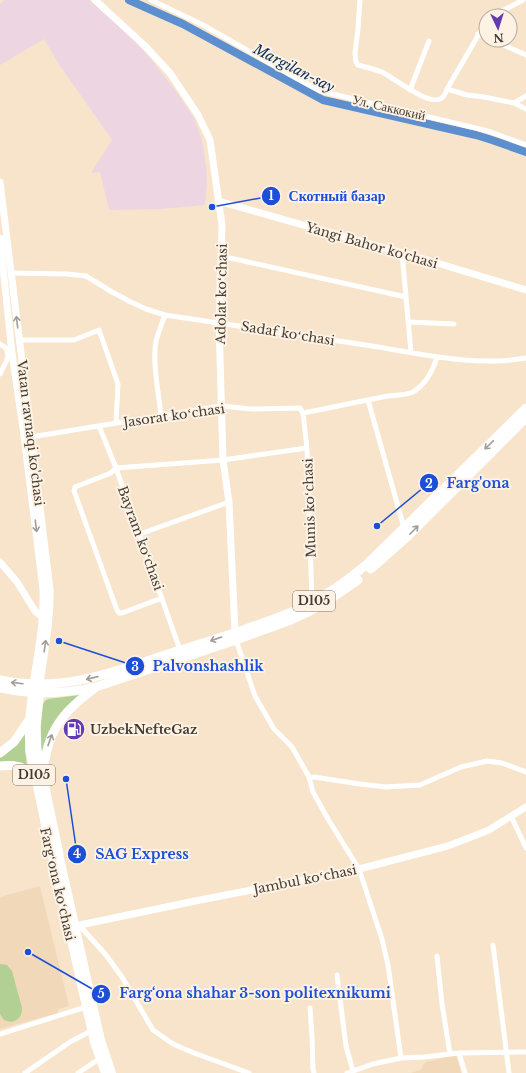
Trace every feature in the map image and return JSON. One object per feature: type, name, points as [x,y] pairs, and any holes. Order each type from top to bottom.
[{"type":"highway","name":"D105","points":[[36,689],[91,679],[180,650],[235,636],[291,620],[303,615],[349,586],[407,537],[526,408]]},
{"type":"highway","name":"D105","points":[[36,689],[78,690],[99,686],[235,636],[312,602],[330,592],[356,574],[377,556],[404,528],[526,418]]},
{"type":"highway","points":[[0,680],[36,689]]},
{"type":"highway","name":"D105","points":[[0,766],[13,765],[20,767],[39,778],[49,743],[59,721],[77,702],[99,686]]},
{"type":"highway","points":[[0,688],[14,691],[36,689]]},
{"type":"highway","name":"Fargʻona koʻchasi","points":[[36,689],[29,718],[30,751],[39,778],[55,854]]},
{"type":"highway","name":"Fargʻona koʻchasi","points":[[36,689],[36,734],[39,778]]},
{"type":"highway","name":"D105","points":[[0,753],[19,736],[29,718]]},
{"type":"main road","name":"Fargʻona koʻchasi","points":[[55,854],[77,925],[101,1040],[112,1073]]},
{"type":"main road","name":"Fargʻona koʻchasi","points":[[55,854],[91,1031],[99,1059],[105,1073]]},
{"type":"street","name":"Adolat koʻchasi","points":[[95,0],[144,45],[170,73],[198,115],[210,140],[222,225],[219,323],[223,460],[229,502],[235,636]]},
{"type":"street","name":"Ул. Саккокий","points":[[151,0],[203,25],[320,91],[488,131],[526,145]]},
{"type":"street","points":[[360,0],[355,53],[356,62],[358,65],[382,73],[426,98],[436,100],[441,99],[444,96],[478,34]]},
{"type":"street","points":[[508,8],[523,0]]},
{"type":"street","points":[[410,90],[429,41]]},
{"type":"street","points":[[510,48],[526,55]]},
{"type":"street","points":[[447,89],[467,95],[514,103],[526,110]]},
{"type":"street","points":[[514,103],[526,96]]},
{"type":"street","name":"Vatan ravnaqi ko'chasi","points":[[0,182],[5,271]]},
{"type":"street","name":"Yangi Bahor ko'chasi","points":[[218,201],[526,290]]},
{"type":"street","name":"Vatan ravnaqi ko'chasi","points":[[0,238],[19,340],[50,588],[49,617],[36,689]]},
{"type":"street","points":[[402,253],[411,352]]},
{"type":"street","points":[[221,256],[406,297]]},
{"type":"street","name":"Sadaf koʻchasi","points":[[5,271],[86,276],[129,301],[146,309],[165,315],[437,357],[485,361],[526,358]]},
{"type":"street","name":"Vatan ravnaqi ko'chasi","points":[[9,286],[10,355],[23,428],[44,603],[36,689]]},
{"type":"street","points":[[161,416],[155,366],[155,353],[156,341],[165,315]]},
{"type":"street","points":[[408,322],[454,324]]},
{"type":"street","points":[[19,340],[74,340],[98,330],[118,384],[116,423]]},
{"type":"street","points":[[0,344],[6,348],[10,355],[0,374]]},
{"type":"street","name":"Jasorat koʻchasi","points":[[31,437],[222,406],[252,409],[300,408],[304,413],[386,396],[406,394],[413,392],[418,388],[432,371],[437,357]]},
{"type":"street","points":[[368,400],[404,528]]},
{"type":"street","name":"Munis koʻchasi","points":[[304,413],[307,448],[312,602]]},
{"type":"street","name":"Bayram koʻchasi","points":[[98,426],[116,468],[180,650]]},
{"type":"street","points":[[162,598],[119,613],[74,491],[76,487],[111,473],[116,468],[223,460],[307,448]]},
{"type":"street","points":[[140,534],[229,502]]},
{"type":"street","points":[[0,562],[18,582],[35,611],[42,617]]},
{"type":"street","points":[[235,636],[255,696],[274,729],[292,747],[309,778],[313,792],[358,868],[382,939],[388,965],[401,1058]]},
{"type":"street","points":[[309,778],[314,777],[360,784],[386,786],[420,785],[461,767],[487,761],[502,763],[526,772]]},
{"type":"street","name":"Jambul koʻchasi","points":[[77,925],[358,868],[448,846],[488,830],[526,807]]},
{"type":"street","points":[[511,816],[526,848]]},
{"type":"street","points":[[77,925],[106,955],[122,977],[153,1030],[173,1044],[194,1054],[249,1073]]},
{"type":"street","points":[[493,945],[509,1073]]},
{"type":"street","points":[[436,956],[450,1054]]},
{"type":"street","points":[[337,975],[346,1046],[353,1071]]},
{"type":"street","points":[[0,1034],[86,1007]]},
{"type":"street","points":[[310,1008],[314,1073]]},
{"type":"street","points":[[25,1073],[70,1042],[91,1031]]},
{"type":"street","points":[[347,1073],[373,1064],[401,1058],[459,1053],[526,1052]]},
{"type":"street","points":[[459,1053],[465,1073]]},
{"type":"street","points":[[78,1073],[99,1059]]},
{"type":"shaded area","points":[[5,0],[89,0],[118,24],[151,59],[178,94],[194,118],[202,140],[206,167],[207,181],[205,205],[161,209],[109,210],[100,172],[91,173],[112,140],[59,64],[44,39],[0,65],[0,4]]},
{"type":"shaded area","points":[[40,886],[69,1006],[58,1009],[58,1013],[0,1029],[0,897]]},
{"type":"shaded area","points":[[456,1055],[461,1073],[411,1073],[422,1069],[422,1066],[426,1062]]},
{"type":"green space","points":[[80,695],[42,756],[40,737],[43,704],[48,699]]},
{"type":"green space","points":[[25,734],[27,767],[14,761],[0,762],[0,757]]},
{"type":"green space","points":[[0,964],[7,965],[12,971],[22,1008],[20,1017],[11,1022],[4,1020],[0,1014]]},
{"type":"waterway","name":"Margilan-say","points":[[129,0],[183,24],[323,100],[476,135],[526,152]]},
{"type":"place","name":"Скотный базар","points":[[212,207]]},
{"type":"place","name":"Farg'ona","points":[[377,526]]},
{"type":"place","name":"Palvonshashlik","points":[[59,641]]},
{"type":"place","name":"UzbekNefteGaz","points":[[74,729]]},
{"type":"place","name":"SAG Express","points":[[66,779]]},
{"type":"place","name":"Farg‘ona shahar 3-son politexnikumi","points":[[28,952]]}]
